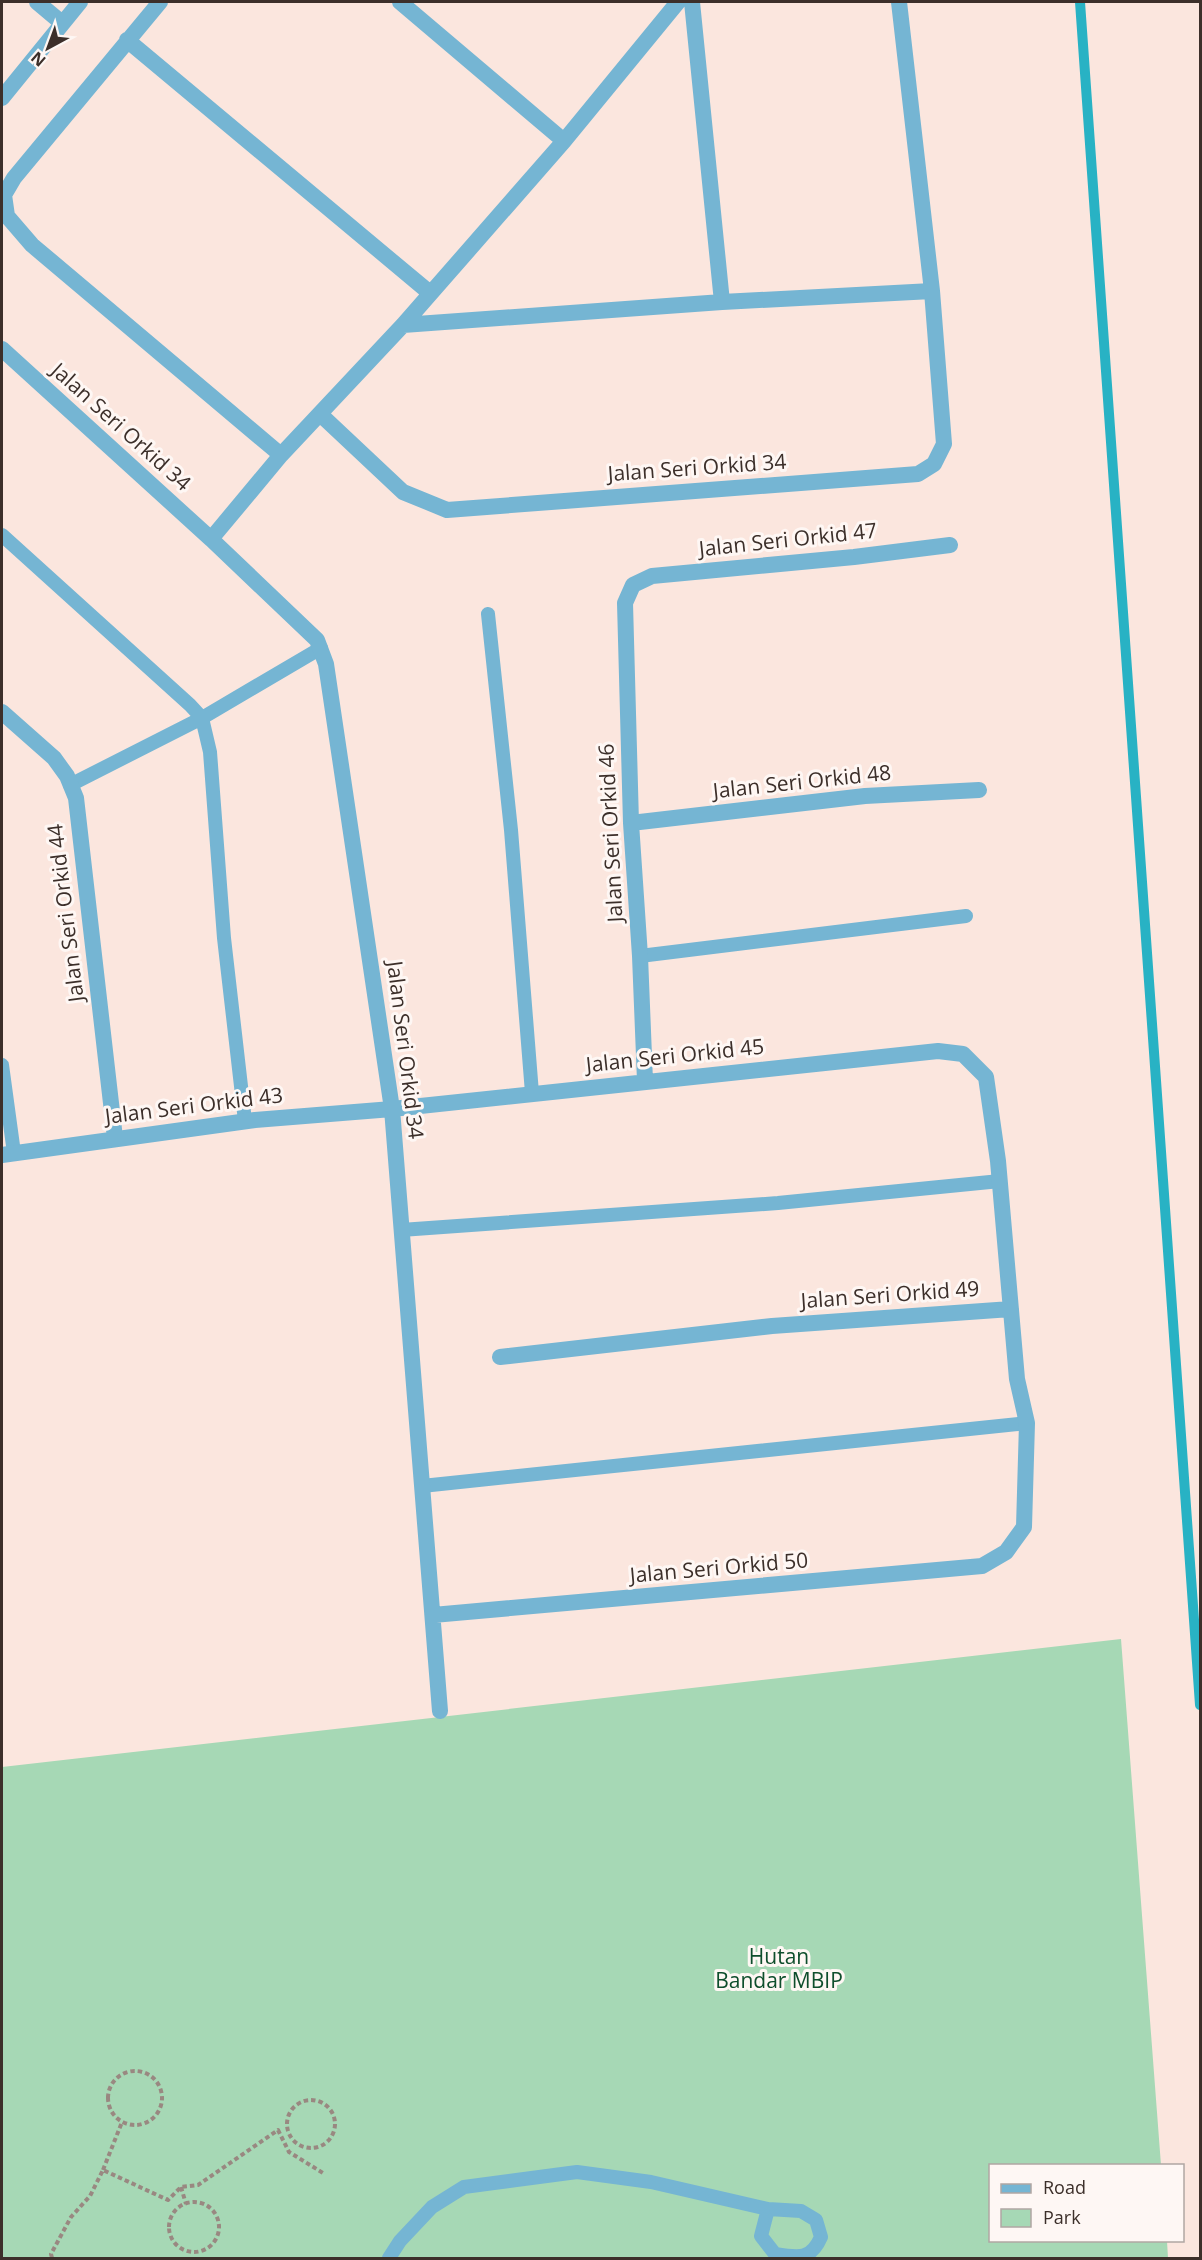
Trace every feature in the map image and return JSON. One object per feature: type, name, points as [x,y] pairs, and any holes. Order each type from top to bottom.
[{"type":"street","points":[[37,2],[62,23]]},
{"type":"street","points":[[2,98],[80,2]]},
{"type":"street","points":[[160,2],[14,178],[4,195],[7,216],[32,245],[281,455]]},
{"type":"street","points":[[211,539],[281,455],[403,326],[564,141],[678,2]]},
{"type":"street","points":[[692,2],[722,302]]},
{"type":"street","name":"Jalan Seri Orkid 34","points":[[320,414],[403,492],[447,510],[918,474],[934,464],[944,444],[932,291],[898,2]]},
{"type":"street","points":[[408,4],[564,141]]},
{"type":"street","points":[[127,40],[430,293]]},
{"type":"street","points":[[403,326],[722,302],[932,291]]},
{"type":"street","name":"Jalan Seri Orkid 34","points":[[2,349],[211,539],[317,640],[321,648],[332,693],[392,1108],[440,1711]]},
{"type":"street","name":"Jalan Seri Orkid 47","points":[[633,585],[652,576],[854,557],[950,545]]},
{"type":"street","name":"Jalan Seri Orkid 46","points":[[633,585],[625,603],[631,823],[645,1081]]},
{"type":"street","name":"Jalan Seri Orkid 44","points":[[2,712],[54,758],[67,776],[76,798],[115,1138]]},
{"type":"street","name":"Jalan Seri Orkid 48","points":[[631,823],[865,796],[979,790]]},
{"type":"street","name":"Jalan Seri Orkid 45","points":[[392,1108],[938,1051],[963,1054],[986,1077],[1000,1181]]},
{"type":"street","name":"Jalan Seri Orkid 43","points":[[8,1154],[245,1121],[392,1108]]},
{"type":"street","points":[[1000,1181],[1017,1379],[1027,1423]]},
{"type":"street","name":"Jalan Seri Orkid 49","points":[[500,1357],[772,1326],[1011,1309]]},
{"type":"street","name":"Jalan Seri Orkid 50","points":[[433,1615],[982,1566],[1006,1552],[1023,1527],[1027,1423]]},
{"type":"lane","points":[[2,535],[202,718],[210,752],[224,938],[245,1121]]},
{"type":"lane","points":[[488,614],[511,830],[532,1093]]},
{"type":"lane","points":[[70,785],[202,718],[321,648]]},
{"type":"lane","points":[[640,956],[966,916]]},
{"type":"lane","points":[[2,1065],[8,1154]]},
{"type":"lane","points":[[401,1230],[778,1203],[1000,1181]]},
{"type":"lane","points":[[422,1486],[1027,1423]]},
{"type":"lane","points":[[389,2259],[400,2241],[432,2207],[464,2187],[577,2172],[651,2182],[768,2209],[801,2211],[816,2220],[821,2237],[816,2250],[801,2258],[775,2254],[762,2236],[768,2209]]},
{"type":"path","points":[[134,2071],[151,2077],[161,2091],[160,2109],[155,2116],[140,2125],[122,2122],[111,2109],[108,2101],[113,2084],[125,2073],[134,2071]]},
{"type":"path","points":[[296,2154],[302,2147],[319,2147],[326,2144],[335,2130],[332,2114],[322,2103],[307,2101],[299,2103],[289,2114],[287,2121],[290,2136],[302,2147]]},
{"type":"path","points":[[52,2259],[51,2254],[71,2217],[90,2196],[122,2122]]},
{"type":"path","points":[[103,2170],[168,2200],[181,2187],[198,2185],[278,2130],[289,2151],[323,2173]]},
{"type":"path","points":[[181,2187],[186,2204]]},
{"type":"path","points":[[199,2203],[206,2206],[217,2219],[218,2236],[213,2243],[200,2252],[184,2250],[172,2240],[169,2233],[171,2217],[175,2210],[186,2204],[199,2203]]},
{"type":"green space","name":"Hutan Bandar MBIP","points":[[1121,1639],[1161,2164],[989,2164],[989,2242],[1167,2242],[1168,2258],[2,2258],[2,1767]]},
{"type":"waterway","points":[[1080,2],[1200,1705]]}]
